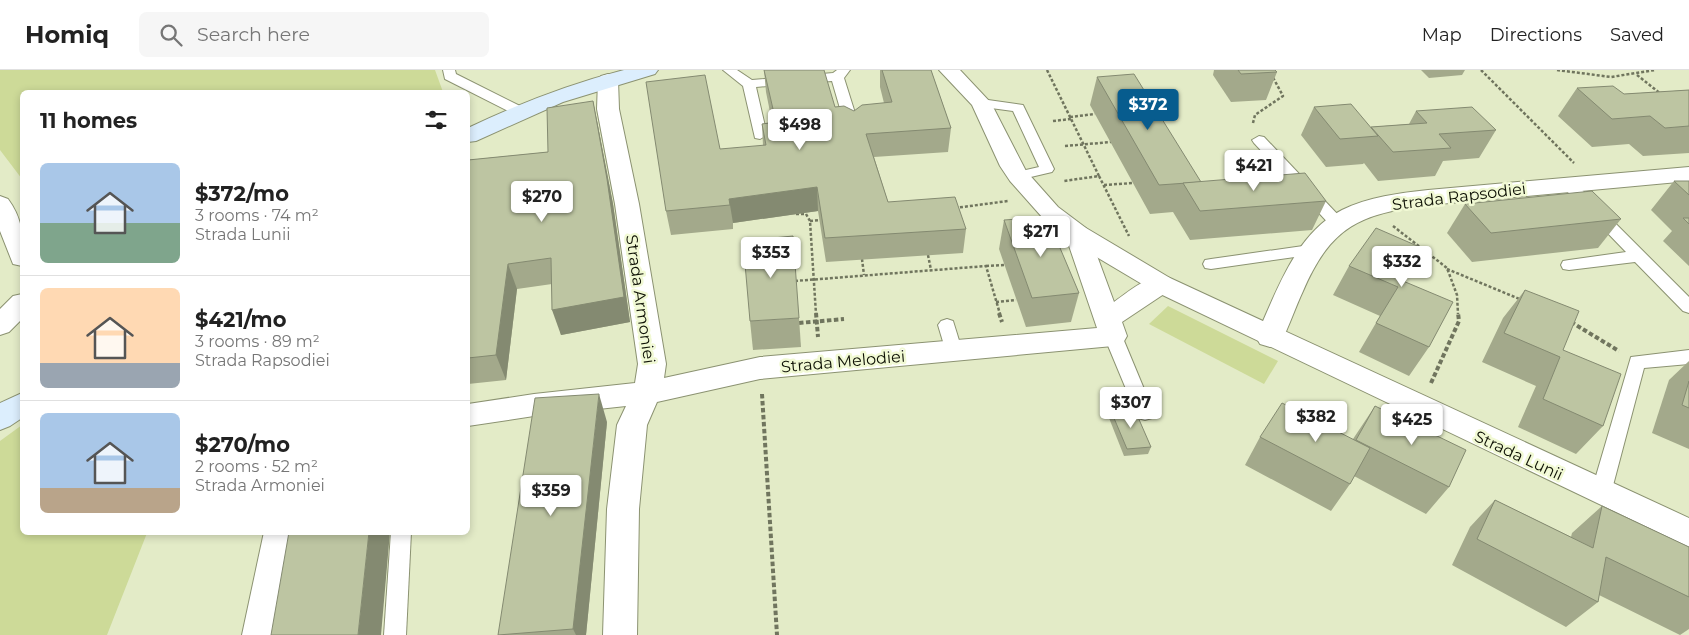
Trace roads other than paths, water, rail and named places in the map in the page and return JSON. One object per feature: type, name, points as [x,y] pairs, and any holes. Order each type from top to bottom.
[{"type":"main road","points":[[470,135],[519,111],[608,80],[648,70]]},
{"type":"main road","points":[[0,418],[20,405]]},
{"type":"street","name":"Strada Lunii","points":[[949,70],[980,102],[1011,166],[1018,176],[1050,212],[1077,234],[1161,284],[1420,408],[1689,533]]},
{"type":"street","name":"Strada Lunii","points":[[976,70],[980,102]]},
{"type":"street","name":"Strada Armoniei","points":[[608,80],[608,109],[627,204],[652,364],[647,393],[632,425],[623,510],[620,635]]},
{"type":"street","name":"Strada Rapsodiei","points":[[1270,337],[1310,250],[1337,223],[1352,214],[1403,200],[1567,183],[1689,174]]},
{"type":"street","points":[[0,204],[5,211],[20,252]]},
{"type":"street","points":[[1077,234],[1110,328],[1161,284]]},
{"type":"street","points":[[0,326],[20,305]]},
{"type":"street","name":"Strada Melodiei","points":[[470,415],[533,417],[760,368],[819,362],[950,338],[1009,346],[1110,328]]},
{"type":"street","points":[[259,635],[279,535]]},
{"type":"lane","points":[[449,70],[450,76],[519,111]]},
{"type":"lane","points":[[729,70],[749,84],[840,73],[853,129]]},
{"type":"lane","points":[[749,84],[760,135]]},
{"type":"lane","points":[[1260,140],[1337,223]]},
{"type":"lane","points":[[1567,183],[1689,307]]},
{"type":"lane","points":[[1211,264],[1310,250]]},
{"type":"lane","points":[[1569,265],[1639,256]]},
{"type":"lane","points":[[1110,328],[1145,413]]},
{"type":"lane","points":[[1601,493],[1637,362],[1689,357]]},
{"type":"lane","points":[[395,635],[401,535]]}]
